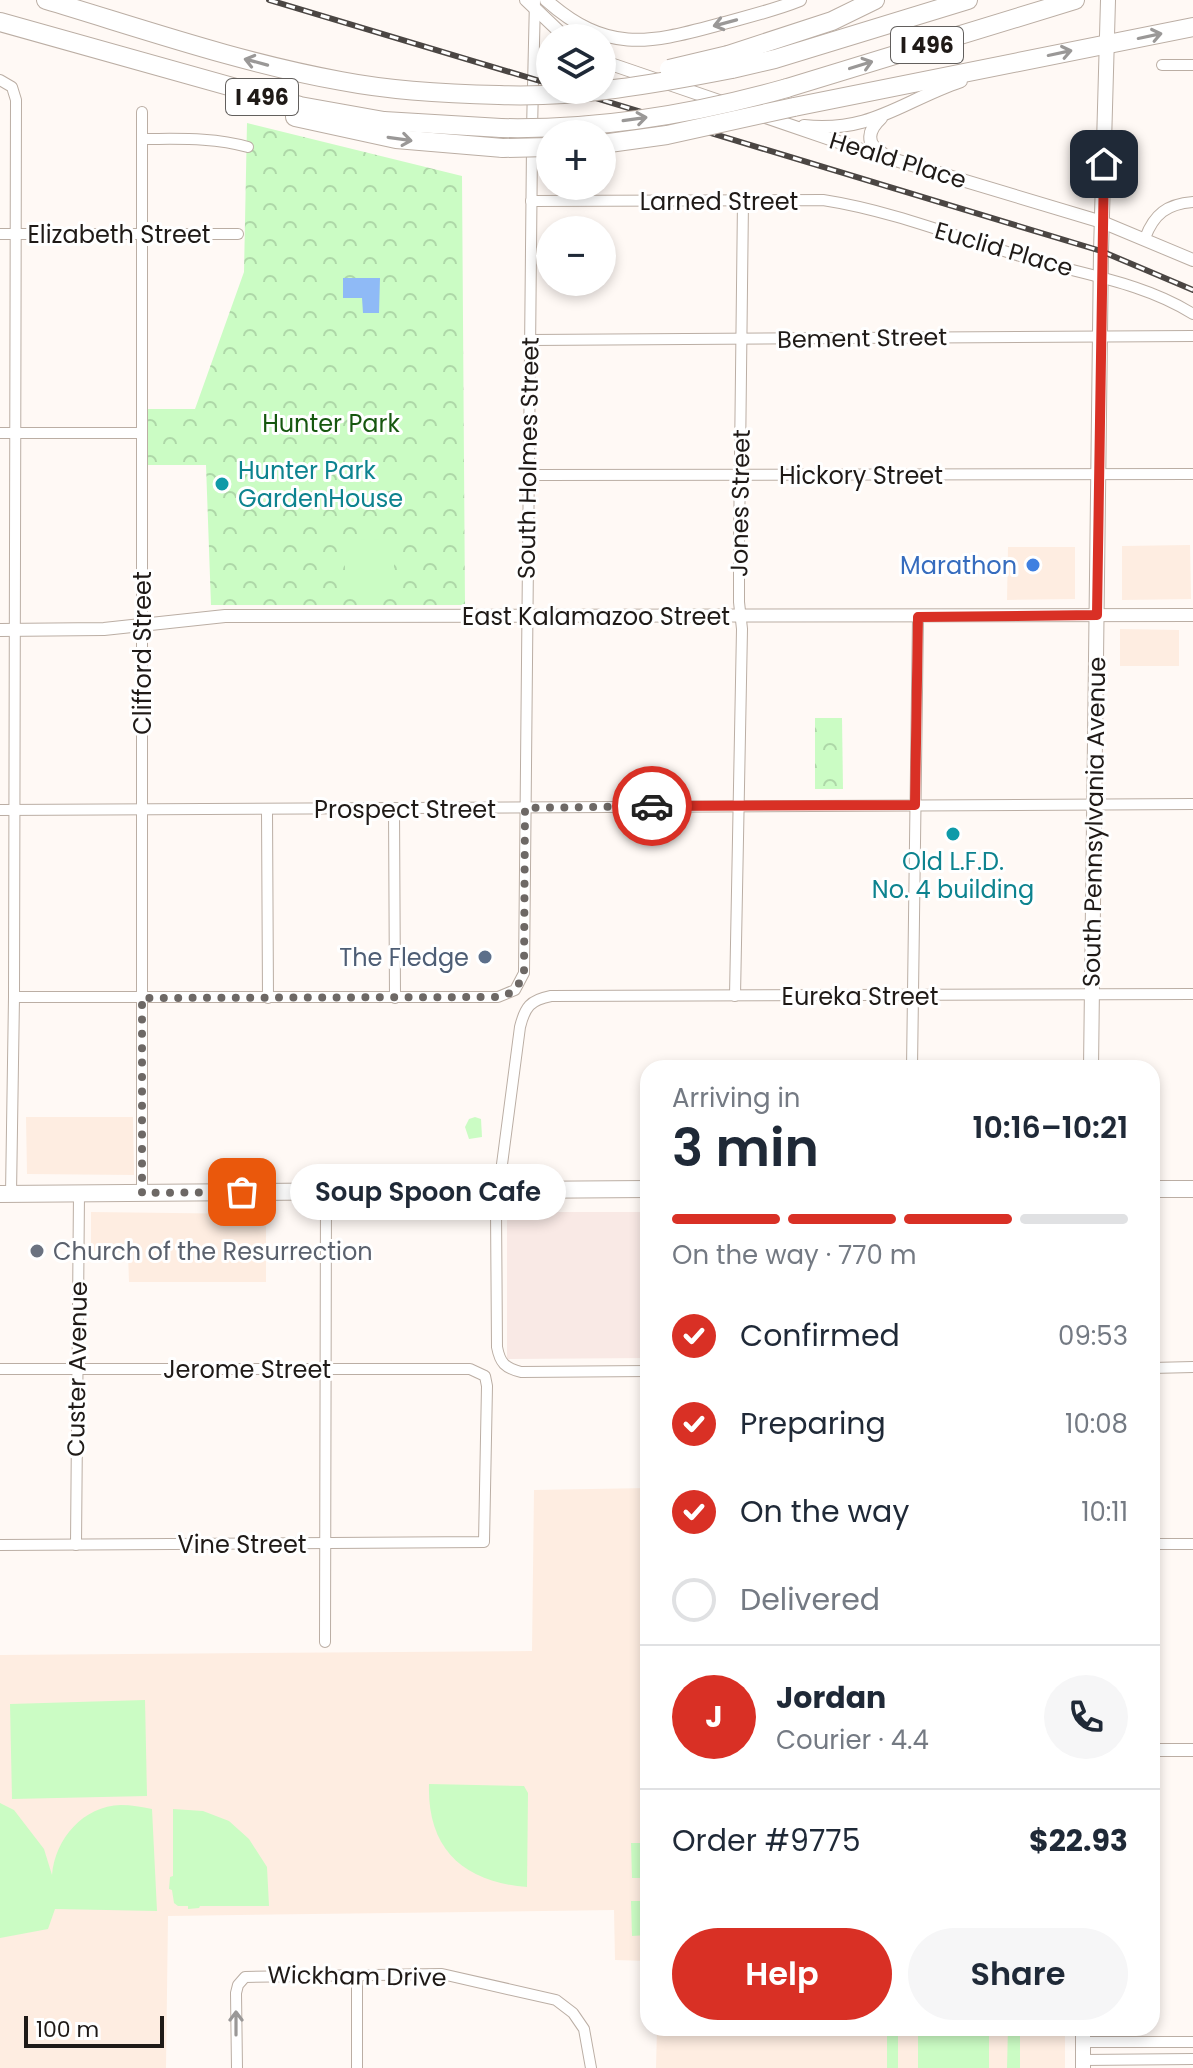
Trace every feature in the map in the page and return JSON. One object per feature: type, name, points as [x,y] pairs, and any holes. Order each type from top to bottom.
[{"type":"highway","name":"I 496","points":[[46,0],[302,74],[363,85],[432,92],[546,95],[618,89],[730,62],[775,59],[968,0]]},
{"type":"highway","points":[[616,79],[730,62],[875,0]]},
{"type":"highway","name":"I 496","points":[[0,22],[240,91],[320,110],[411,123],[501,128],[579,125],[708,107],[787,88],[1071,1]]},
{"type":"highway","points":[[616,142],[667,135],[1193,27]]},
{"type":"highway","points":[[30,31],[123,64],[330,126],[407,140],[503,148],[536,147]]},
{"type":"highway","points":[[501,92],[536,88]]},
{"type":"main road","name":"South Pennsylvania Avenue","points":[[1091,1060],[1100,336],[1108,0]]},
{"type":"main road","points":[[5,1194],[640,1189]]},
{"type":"main road","points":[[1160,1189],[1193,1189]]},
{"type":"main road","points":[[1083,2036],[1083,2064]]},
{"type":"street","points":[[546,0],[573,21],[591,30],[642,41],[671,37],[800,0]]},
{"type":"street","points":[[532,3],[552,24]]},
{"type":"street","name":"South Holmes Street","points":[[395,998],[498,997],[515,990],[524,973],[532,3]]},
{"type":"street","points":[[778,121],[831,127],[857,124],[883,116],[941,88],[1013,64]]},
{"type":"street","points":[[1162,65],[1193,65]]},
{"type":"street","name":"Heald Place","points":[[616,66],[889,157],[1102,222],[1193,260]]},
{"type":"street","points":[[0,80],[12,87],[16,100],[14,997],[5,1194]]},
{"type":"street","name":"Clifford Street","points":[[142,112],[142,1193]]},
{"type":"street","points":[[883,116],[872,127],[869,138],[874,149],[889,157]]},
{"type":"street","points":[[143,139],[195,138],[228,141],[248,147]]},
{"type":"street","name":"Larned Street","points":[[531,201],[823,200],[857,206]]},
{"type":"street","name":"Jones Street","points":[[735,996],[743,201]]},
{"type":"street","points":[[1145,238],[1154,218],[1162,211],[1173,205],[1193,202]]},
{"type":"street","name":"Euclid Place","points":[[857,206],[1033,260],[1101,277],[1160,297],[1193,314]]},
{"type":"street","name":"Elizabeth Street","points":[[0,234],[238,234]]},
{"type":"street","name":"Bement Street","points":[[530,340],[1193,336]]},
{"type":"street","points":[[0,433],[142,433]]},
{"type":"street","name":"Hickory Street","points":[[529,475],[1193,474]]},
{"type":"street","name":"East Kalamazoo Street","points":[[0,630],[142,626],[225,616],[1193,615]]},
{"type":"street","points":[[912,1060],[918,617]]},
{"type":"street","name":"Prospect Street","points":[[0,810],[1193,804]]},
{"type":"street","points":[[14,997],[395,998],[394,809]]},
{"type":"street","points":[[267,810],[268,998]]},
{"type":"street","name":"Eureka Street","points":[[498,1190],[520,1027],[524,1011],[535,999],[551,996],[1193,994]]},
{"type":"street","points":[[498,1190],[497,1347],[500,1361],[508,1369],[521,1372],[640,1371]]},
{"type":"street","points":[[325,1642],[326,1192]]},
{"type":"street","name":"Custer Avenue","points":[[76,1545],[79,1193]]},
{"type":"street","points":[[1160,1368],[1193,1367]]},
{"type":"street","name":"Jerome Street","points":[[0,1369],[470,1369],[485,1376],[487,1383],[484,1542]]},
{"type":"street","name":"Vine Street","points":[[0,1545],[484,1542]]},
{"type":"street","points":[[1160,1544],[1193,1544]]},
{"type":"street","points":[[1160,1750],[1193,1750]]},
{"type":"street","name":"Wickham Drive","points":[[237,2068],[236,1993],[241,1979],[253,1975],[442,1974],[556,2000],[573,2013],[584,2029],[591,2068]]},
{"type":"street","points":[[357,1975],[357,2068]]},
{"type":"street","points":[[1099,2036],[1193,2042]]},
{"type":"street","points":[[1083,2064],[1193,2059]]},
{"type":"shaded area","points":[[1190,545],[1191,599],[1122,600],[1122,546]]},
{"type":"shaded area","points":[[1008,547],[1075,547],[1075,599],[1007,600]]},
{"type":"shaded area","points":[[1120,629],[1179,630],[1179,666],[1120,666]]},
{"type":"shaded area","points":[[26,1117],[133,1117],[134,1175],[27,1174]]},
{"type":"shaded area","points":[[91,1212],[266,1214],[266,1282],[129,1282],[128,1253],[91,1251]]},
{"type":"shaded area","points":[[507,1212],[640,1212],[640,1358],[507,1359]]},
{"type":"shaded area","points":[[640,1488],[640,1961],[615,1960],[614,1910],[168,1916],[166,2068],[0,2068],[0,1655],[532,1651],[534,1490]]},
{"type":"shaded area","points":[[657,2036],[1065,2036],[1065,2068],[656,2068]]},
{"type":"green space","name":"Hunter Park","points":[[247,123],[462,176],[465,605],[211,605],[206,465],[147,465],[147,409],[195,409],[244,272]]},
{"type":"green space","points":[[345,539],[394,540],[394,590],[345,590]]},
{"type":"green space","points":[[815,718],[842,718],[843,789],[815,789]]},
{"type":"green space","points":[[469,1119],[481,1119],[482,1137],[469,1139],[465,1127]]},
{"type":"green space","points":[[145,1700],[147,1796],[12,1799],[10,1704]]},
{"type":"green space","points":[[429,1784],[524,1786],[528,1793],[527,1887],[485,1878],[468,1870],[454,1858],[435,1827]]},
{"type":"green space","points":[[0,1803],[14,1810],[44,1849],[52,1875],[65,1837],[83,1818],[107,1807],[125,1805],[152,1809],[157,1911],[55,1909],[48,1929],[0,1938]]},
{"type":"green space","points":[[173,1809],[203,1811],[229,1821],[249,1839],[267,1867],[269,1906],[200,1906],[188,1909],[188,1906],[174,1903],[172,1890],[169,1889],[170,1877],[173,1876]]},
{"type":"green space","points":[[631,1843],[640,1843],[640,1878],[632,1878]]},
{"type":"green space","points":[[631,1901],[640,1901],[640,1936],[632,1936]]},
{"type":"green space","points":[[887,2036],[898,2036],[898,2068],[887,2068]]},
{"type":"green space","points":[[918,2036],[989,2036],[989,2068],[918,2068]]},
{"type":"green space","points":[[1008,2036],[1020,2036],[1020,2068],[1007,2068]]},
{"type":"water","points":[[343,278],[380,278],[379,313],[363,313],[362,298],[343,298]]},
{"type":"railway","points":[[269,0],[536,80]]},
{"type":"railway","points":[[615,104],[1101,251],[1193,290]]},
{"type":"way so far","points":[[242,1192],[142,1193],[142,998],[508,995],[515,990],[524,973],[525,808],[652,806]]},
{"type":"place","name":"Hunter Park GardenHouse","points":[[222,484]]},
{"type":"place","name":"Marathon","points":[[1033,565]]},
{"type":"place","name":"Old L.F.D. No. 4 building","points":[[953,834]]},
{"type":"place","name":"The Fledge","points":[[485,957]]},
{"type":"place","name":"Soup Spoon Cafe","points":[[242,1192]]},
{"type":"place","name":"Church of the Resurrection","points":[[37,1251]]},
{"type":"route","points":[[652,806],[915,805],[918,617],[1097,615],[1104,164]]}]
